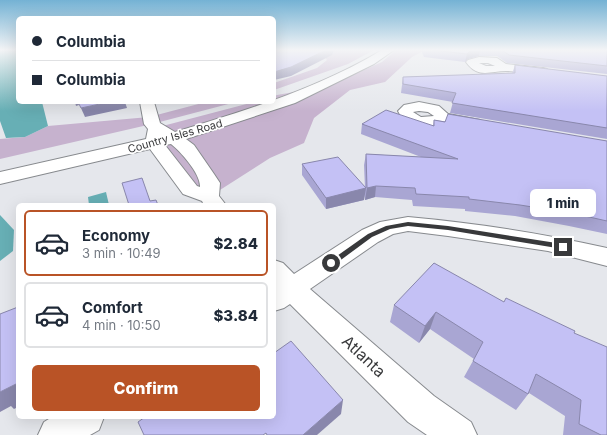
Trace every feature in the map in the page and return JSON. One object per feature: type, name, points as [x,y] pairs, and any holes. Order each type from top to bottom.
[{"type":"street","name":"Country Isles Road","points":[[0,162],[154,136],[174,138],[290,100],[352,70]]},
{"type":"street","points":[[532,70],[555,73]]},
{"type":"street","name":"Country Isles Road","points":[[276,95],[344,74]]},
{"type":"street","points":[[147,104],[154,136],[190,190],[212,201]]},
{"type":"street","name":"Country Isles Road","points":[[0,178],[154,136],[248,104]]},
{"type":"street","points":[[441,117],[486,125]]},
{"type":"street","points":[[174,138],[188,149],[210,183],[212,201]]},
{"type":"street","points":[[280,287],[388,227],[408,224],[448,228],[548,243],[607,257]]},
{"type":"street","name":"Atlanta","points":[[280,287],[421,409],[458,435]]},
{"type":"street","points":[[57,435],[83,419]]},
{"type":"shaded area","points":[[310,70],[330,70],[276,89],[276,82]]},
{"type":"shaded area","points":[[363,70],[398,70],[385,82],[350,90],[314,118],[304,143],[270,158],[209,197],[190,190],[154,143],[155,128],[246,104],[276,104],[276,95],[328,86]]},
{"type":"shaded area","points":[[198,104],[228,104],[152,124],[0,159],[0,139],[25,137],[48,126],[149,117]]},
{"type":"water","points":[[0,70],[16,70],[16,104],[42,104],[48,126],[25,137],[6,138],[0,121]]},
{"type":"water","points":[[106,192],[109,203],[89,203],[88,197]]},
{"type":"water","points":[[0,215],[14,230],[13,251],[0,261]]},
{"type":"building","points":[[515,70],[559,70],[607,76],[607,128],[452,103],[456,93],[403,84],[403,77],[515,73]]},
{"type":"building","points":[[79,104],[100,104],[81,108]]},
{"type":"building","points":[[386,110],[434,126],[434,120],[445,122],[448,114],[607,141],[607,221],[576,214],[520,205],[469,199],[469,197],[416,194],[415,188],[376,186],[367,188],[366,154],[458,159],[362,124]]},
{"type":"building","points":[[338,157],[366,188],[326,198],[302,164]]},
{"type":"building","points":[[142,178],[150,201],[156,200],[157,203],[128,203],[122,183]]},
{"type":"building","points":[[434,263],[504,302],[506,298],[575,331],[574,333],[607,347],[607,435],[601,435],[579,424],[581,400],[536,374],[528,394],[473,361],[483,342],[436,312],[425,326],[394,305]]},
{"type":"building","points":[[16,308],[16,384],[0,392],[0,314]]},
{"type":"building","points":[[291,341],[343,400],[303,435],[267,435],[266,433],[263,435],[144,435],[138,422],[142,419],[276,419],[276,352]]},
{"type":"route","points":[[331,263],[370,236],[388,227],[408,224],[448,228],[548,243],[563,247]]}]
